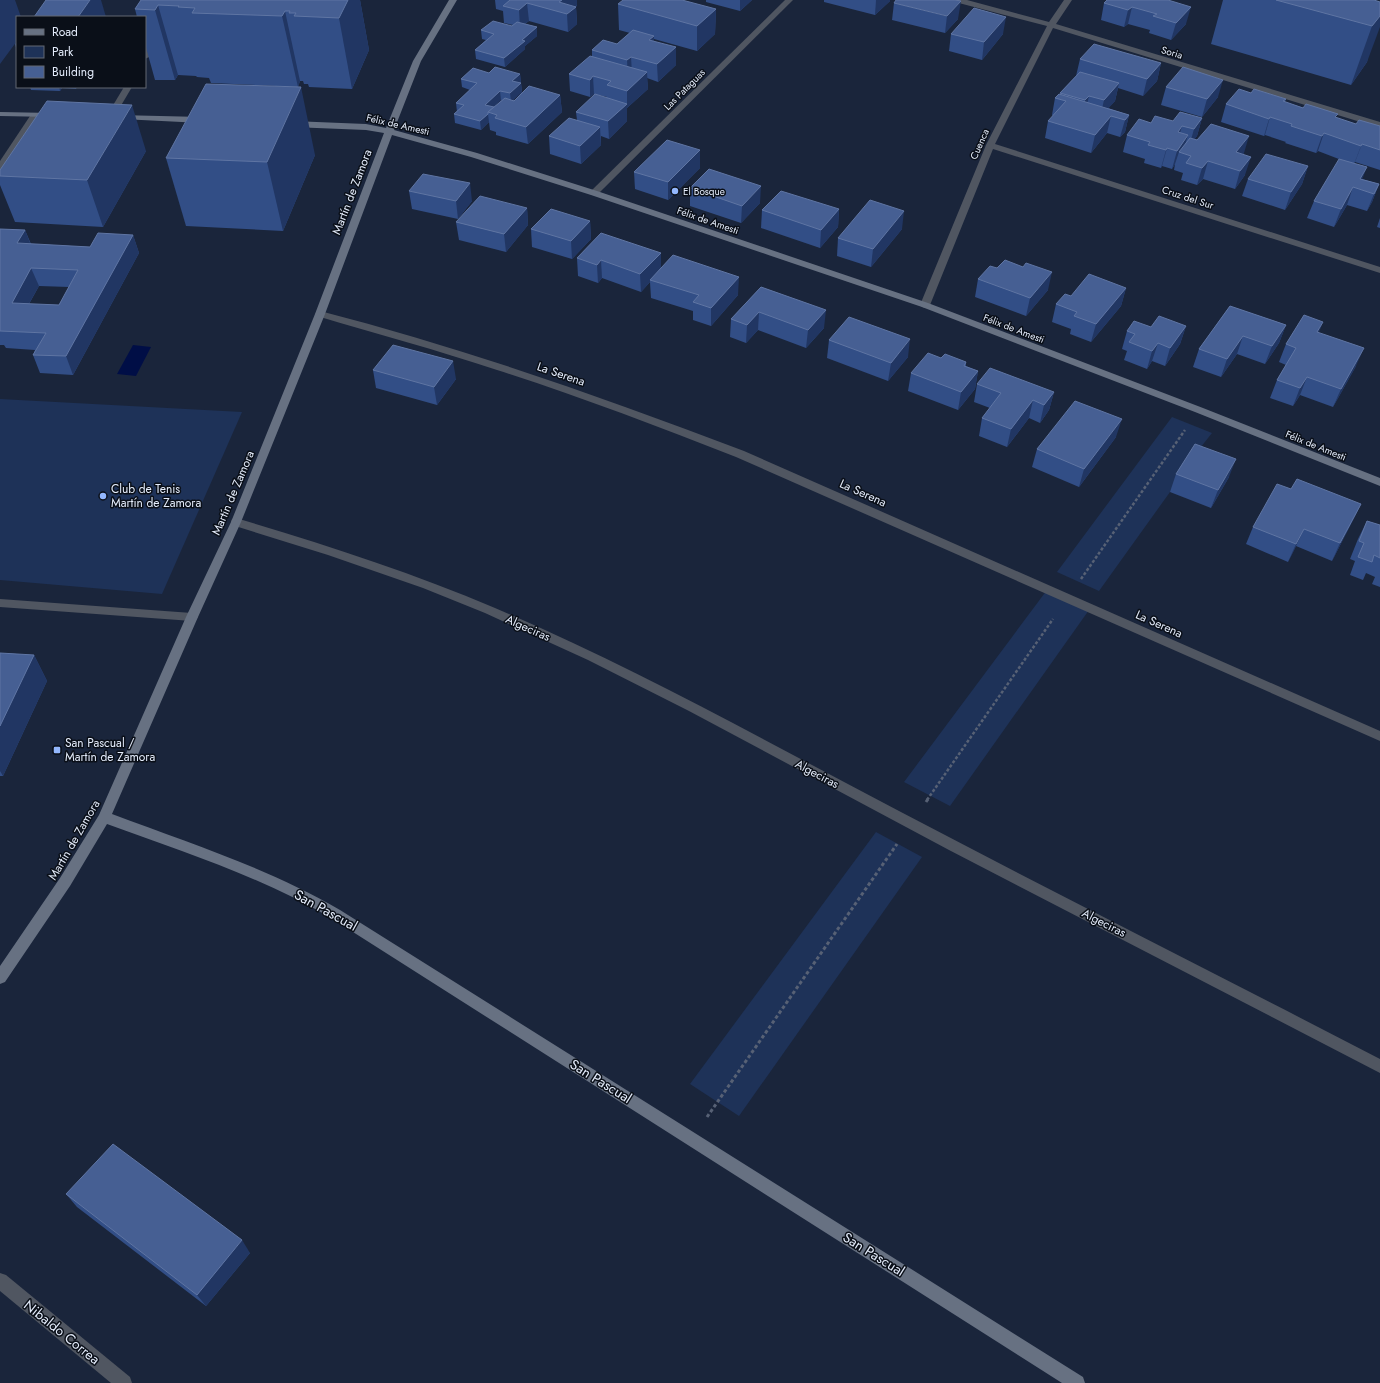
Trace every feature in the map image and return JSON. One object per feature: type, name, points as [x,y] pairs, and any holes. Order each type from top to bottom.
[{"type":"street","name":"Martín de Zamora","points":[[0,978],[65,882],[104,817],[192,617],[236,522],[320,314],[388,131],[418,61],[453,0]]},
{"type":"street","name":"Las Pataguas","points":[[594,193],[789,0]]},
{"type":"street","name":"Soria","points":[[958,0],[1051,25],[1380,125]]},
{"type":"street","name":"Cuenca","points":[[925,305],[990,145],[1051,25],[1068,0]]},
{"type":"street","points":[[146,55],[158,34]]},
{"type":"street","points":[[127,88],[107,117],[208,120]]},
{"type":"street","points":[[0,114],[58,116]]},
{"type":"street","points":[[0,167],[35,115]]},
{"type":"street","name":"Félix de Amesti","points":[[287,123],[366,127],[388,131],[474,154],[594,193],[925,305],[1199,410],[1380,482]]},
{"type":"street","name":"Cruz del Sur","points":[[990,145],[1380,270]]},
{"type":"street","name":"La Serena","points":[[320,314],[526,375],[665,424],[740,454],[1380,736]]},
{"type":"street","name":"Algeciras","points":[[236,522],[356,560],[417,582],[497,614],[562,643],[635,679],[911,824],[1380,1066]]},
{"type":"street","points":[[0,603],[192,617]]},
{"type":"street","name":"San Pascual","points":[[104,817],[238,867],[318,903],[1078,1383]]},
{"type":"street","name":"Nibaldo Correa","points":[[0,1281],[124,1383]]},
{"type":"path","points":[[692,1138],[1199,410]]},
{"type":"green space","name":"Club de Tenis Martín de Zamora","points":[[0,399],[242,412],[162,594],[0,580]]},
{"type":"green space","points":[[1172,417],[1212,433],[1189,462],[1170,492],[1099,591],[1057,572]]},
{"type":"green space","points":[[1047,590],[1089,610],[950,806],[904,782]]},
{"type":"green space","points":[[876,832],[922,857],[739,1116],[690,1084]]},
{"type":"shaded area","points":[[133,345],[151,347],[136,376],[117,374]]},
{"type":"building","points":[[46,0],[90,0],[79,16],[35,16]]},
{"type":"building","points":[[141,0],[348,0],[339,18],[294,16],[296,13],[289,13],[290,11],[285,11],[282,16],[192,13],[195,8],[158,5],[155,10],[135,9]]},
{"type":"building","points":[[510,0],[562,0],[559,2],[576,7],[567,14],[527,3],[519,10],[503,6]]},
{"type":"building","points":[[623,0],[682,0],[716,9],[697,26],[618,4]]},
{"type":"building","points":[[896,0],[961,1],[947,16],[894,3]]},
{"type":"building","points":[[1107,0],[1168,0],[1191,7],[1176,23],[1153,16],[1157,14],[1132,7],[1128,10],[1104,3]]},
{"type":"building","points":[[1276,0],[1374,0],[1380,2],[1380,16],[1372,26]]},
{"type":"building","points":[[974,8],[1006,17],[984,42],[951,34]]},
{"type":"building","points":[[493,21],[512,26],[517,22],[537,27],[522,40],[525,41],[504,58],[475,50],[494,34],[481,30]]},
{"type":"building","points":[[633,30],[654,36],[649,40],[676,47],[657,64],[631,57],[627,60],[592,50],[603,40],[617,44]]},
{"type":"building","points":[[1094,44],[1161,63],[1147,79],[1080,59]]},
{"type":"building","points":[[590,56],[647,72],[627,91],[607,85],[611,81],[593,76],[590,80],[569,74]]},
{"type":"building","points":[[495,67],[520,74],[512,81],[521,83],[510,93],[500,91],[485,105],[494,107],[480,121],[454,114],[464,105],[456,103],[477,83],[461,79],[473,68],[489,73]]},
{"type":"building","points":[[1183,67],[1223,80],[1207,99],[1166,87]]},
{"type":"building","points":[[1080,72],[1119,83],[1104,100],[1089,96],[1085,100],[1060,93]]},
{"type":"building","points":[[206,84],[301,87],[267,162],[166,158]]},
{"type":"building","points":[[529,86],[560,95],[526,127],[495,118],[497,115],[488,112],[505,98],[514,101]]},
{"type":"building","points":[[1239,89],[1251,93],[1254,89],[1286,99],[1283,101],[1303,108],[1306,104],[1338,114],[1335,117],[1356,124],[1359,120],[1380,126],[1380,150],[1362,144],[1361,146],[1324,133],[1322,136],[1291,126],[1292,124],[1270,117],[1269,119],[1226,104]]},
{"type":"building","points":[[595,94],[627,104],[608,121],[576,112]]},
{"type":"building","points":[[1059,94],[1129,115],[1125,120],[1111,116],[1095,135],[1048,121],[1066,101],[1055,98]]},
{"type":"building","points":[[47,101],[132,105],[87,180],[0,176],[0,170]]},
{"type":"building","points":[[1180,112],[1202,118],[1194,129],[1182,126],[1178,132],[1188,135],[1177,151],[1167,148],[1166,150],[1148,145],[1150,142],[1127,135],[1139,119],[1151,123],[1155,116],[1173,121]]},
{"type":"building","points":[[569,118],[600,127],[580,146],[549,136]]},
{"type":"building","points":[[1211,124],[1249,136],[1236,152],[1251,157],[1240,171],[1208,161],[1202,168],[1186,163],[1191,156],[1179,152],[1190,138],[1197,140]]},
{"type":"building","points":[[667,140],[700,150],[668,182],[634,172]]},
{"type":"building","points":[[1266,154],[1308,166],[1291,192],[1248,179]]},
{"type":"building","points":[[1339,159],[1367,167],[1360,179],[1379,184],[1374,194],[1353,187],[1341,209],[1314,201]]},
{"type":"building","points":[[709,169],[761,186],[742,206],[690,188]]},
{"type":"building","points":[[423,174],[470,183],[456,201],[409,191]]},
{"type":"building","points":[[781,191],[839,209],[821,230],[762,210]]},
{"type":"building","points":[[480,196],[527,208],[504,234],[456,222]]},
{"type":"building","points":[[870,200],[904,211],[873,249],[838,238]]},
{"type":"building","points":[[551,209],[590,221],[571,241],[531,229]]},
{"type":"building","points":[[0,229],[25,230],[17,243],[90,247],[98,233],[133,235],[66,356],[33,355],[46,333],[0,331]],"holes":[[[31,268],[78,270],[59,305],[12,303]]]},
{"type":"building","points":[[601,233],[661,253],[640,274],[601,260],[597,265],[577,258]]},
{"type":"building","points":[[673,255],[739,277],[711,308],[693,302],[699,295],[650,280]]},
{"type":"building","points":[[1005,260],[1023,267],[1026,263],[1052,272],[1030,298],[978,279],[990,266],[997,268]]},
{"type":"building","points":[[1089,274],[1126,288],[1096,324],[1074,316],[1077,312],[1056,304],[1065,294],[1071,296]]},
{"type":"building","points":[[761,287],[826,310],[808,330],[759,312],[747,325],[731,319]]},
{"type":"building","points":[[1230,306],[1286,325],[1272,346],[1243,336],[1227,359],[1199,349]]},
{"type":"building","points":[[1304,315],[1323,322],[1317,332],[1364,348],[1341,389],[1307,377],[1300,388],[1277,380],[1296,348],[1286,344]]},
{"type":"building","points":[[1159,316],[1186,326],[1170,348],[1158,343],[1152,351],[1129,342],[1135,334],[1127,331],[1134,321],[1151,327]]},
{"type":"building","points":[[849,317],[910,339],[891,363],[829,340]]},
{"type":"building","points":[[393,345],[453,361],[434,387],[373,370]]},
{"type":"building","points":[[928,353],[941,358],[945,354],[966,362],[964,366],[978,371],[961,392],[911,373]]},
{"type":"building","points":[[990,368],[1054,392],[1044,405],[1033,400],[1011,429],[982,418],[1001,393],[977,384]]},
{"type":"building","points":[[1075,401],[1122,419],[1084,469],[1037,449]]},
{"type":"building","points":[[1195,444],[1236,459],[1218,490],[1176,474]]},
{"type":"building","points":[[1297,479],[1361,504],[1340,543],[1304,529],[1296,544],[1253,527],[1277,484],[1291,489]]},
{"type":"building","points":[[1367,521],[1380,525],[1380,558],[1374,555],[1372,562],[1358,557],[1364,543],[1359,541]]},
{"type":"building","points":[[0,653],[34,655],[0,726]]},
{"type":"building","points":[[113,1144],[242,1240],[197,1295],[66,1194]]},
{"type":"place","name":"El Bosque","points":[[675,191]]},
{"type":"place","name":"Club de Tenis Martín de Zamora","points":[[103,496]]},
{"type":"place","name":"San Pascual / Martín de Zamora","points":[[57,750]]}]
